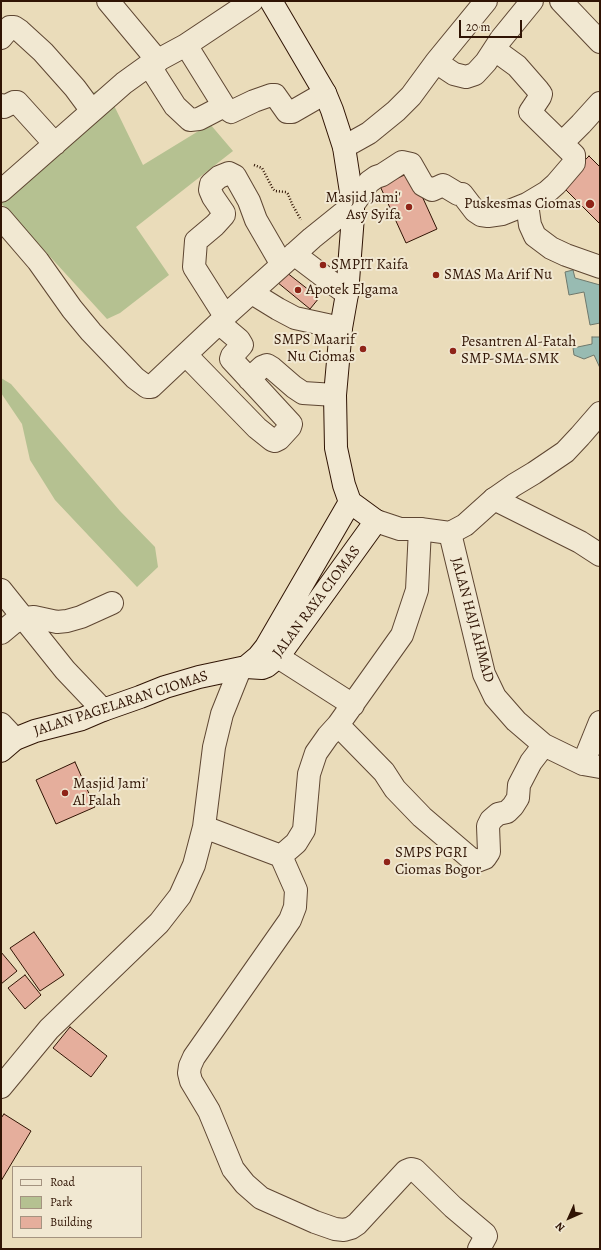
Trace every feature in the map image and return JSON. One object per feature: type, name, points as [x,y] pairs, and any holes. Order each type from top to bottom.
[{"type":"street","points":[[108,1],[153,63],[176,106],[190,120],[199,119],[224,106]]},
{"type":"street","points":[[1,191],[124,83],[252,1]]},
{"type":"street","points":[[271,1],[325,93],[344,146],[353,205],[352,238],[348,294],[341,328],[335,395],[336,448],[344,485],[350,502],[376,521],[400,529],[420,529],[450,533],[465,525],[494,499],[565,452],[600,413]]},
{"type":"street","points":[[344,146],[369,133],[396,111],[411,96],[436,62],[486,1]]},
{"type":"street","points":[[436,62],[454,74],[466,77],[476,74],[501,39],[532,1]]},
{"type":"street","points":[[561,1],[600,42]]},
{"type":"street","points":[[1,38],[10,27],[14,27],[20,31],[43,52],[75,88],[92,111]]},
{"type":"street","points":[[186,44],[224,106],[231,112],[271,95],[275,95],[287,112],[292,112],[325,93]]},
{"type":"street","points":[[1,218],[38,261],[72,309],[91,332],[135,378],[147,387],[151,387],[289,258],[353,205],[369,182],[402,162],[411,164],[423,185],[432,190],[443,185],[458,194],[462,194],[475,211],[481,215],[488,216],[502,214],[527,204],[547,192],[556,184],[574,163],[574,155],[530,112],[540,97],[538,90],[517,66],[494,50]]},
{"type":"street","points":[[1,105],[4,107],[17,102],[55,144]]},
{"type":"street","points":[[562,143],[600,103]]},
{"type":"street","points":[[186,355],[239,410],[272,440],[275,441],[279,439],[290,427],[291,424],[231,359],[242,345],[241,342],[222,320],[194,267],[196,242],[224,215],[210,190],[211,184],[218,177],[225,174],[229,173],[235,176],[249,201],[256,220],[278,258],[289,258],[322,276],[348,294]]},
{"type":"street","points":[[527,204],[530,225],[535,236],[551,248],[600,267]]},
{"type":"street","points":[[252,293],[295,318],[341,328]]},
{"type":"street","points":[[249,379],[262,367],[267,365],[303,393],[335,395]]},
{"type":"street","points":[[494,499],[580,542],[600,555]]},
{"type":"street","name":"JALAN RAYA CIOMAS","points":[[243,668],[258,657],[266,647],[350,502]]},
{"type":"street","name":"JALAN RAYA CIOMAS","points":[[243,668],[262,668],[278,657],[376,521]]},
{"type":"street","points":[[281,856],[296,843],[304,830],[309,774],[316,753],[353,705],[402,635],[417,590],[420,529]]},
{"type":"street","name":"JALAN HAJI AHMAD","points":[[450,533],[484,674],[495,697],[516,721],[544,745],[592,765]]},
{"type":"street","points":[[1,590],[65,670],[103,710]]},
{"type":"street","points":[[1,633],[13,623],[24,618],[34,617],[57,622],[67,621],[81,617],[112,603]]},
{"type":"street","points":[[278,657],[353,705]]},
{"type":"street","points":[[1,1087],[50,1029],[159,923],[180,896],[194,865],[204,827],[214,748],[222,714],[243,668]]},
{"type":"street","name":"JALAN PAGELARAN CIOMAS","points":[[6,738],[82,719],[165,687],[199,676],[243,668]]},
{"type":"street","points":[[592,765],[600,722]]},
{"type":"street","points":[[338,725],[384,772],[395,789],[422,817],[470,858],[477,861],[485,858],[489,852],[488,826],[491,820],[498,814],[507,812],[513,806],[518,798],[519,785],[531,762],[544,745]]},
{"type":"street","points":[[204,827],[281,856],[296,890],[295,907],[290,920],[194,1057],[190,1066],[189,1073],[191,1081],[208,1111],[234,1169],[245,1184],[261,1198],[315,1222],[335,1229],[344,1230],[357,1224],[406,1171],[411,1169],[414,1170],[453,1207],[485,1234],[486,1236],[479,1249]]},
{"type":"path","points":[[235,176],[251,164],[262,168],[275,191],[286,192],[288,194],[298,216],[312,238]]},
{"type":"green space","points":[[105,87],[143,165],[210,124],[233,151],[136,227],[169,275],[120,313],[107,319],[1,203],[1,176],[41,143],[94,92]]},
{"type":"green space","points":[[1,378],[11,384],[120,511],[155,547],[158,567],[137,587],[55,500],[30,460],[22,424],[1,393]]},
{"type":"water","points":[[573,270],[575,278],[600,285],[600,323],[590,325],[584,292],[569,295],[565,272]]},
{"type":"water","points":[[592,337],[600,337],[600,368],[594,355],[584,359],[574,355],[573,348],[592,344]]},
{"type":"building","name":"Puskesmas Ciomas","points":[[589,156],[600,167],[600,224],[561,185]]},
{"type":"building","name":"Masjid Jami' Asy Syifa","points":[[411,172],[437,229],[406,243],[380,186]]},
{"type":"building","name":"Apotek Elgama","points":[[286,272],[319,298],[310,309],[277,282]]},
{"type":"building","name":"Masjid Jami' Al Falah","points":[[75,762],[95,807],[56,824],[36,780]]},
{"type":"building","points":[[34,932],[64,975],[40,991],[10,948]]},
{"type":"building","points":[[1,952],[17,971],[1,984]]},
{"type":"building","points":[[25,975],[41,995],[25,1009],[8,988]]},
{"type":"building","points":[[70,1027],[107,1056],[91,1077],[53,1048]]},
{"type":"building","points":[[4,1114],[31,1131],[1,1181],[1,1118]]},
{"type":"place","name":"Puskesmas Ciomas","points":[[590,204]]},
{"type":"place","name":"Masjid Jami' Asy Syifa","points":[[409,207]]},
{"type":"place","name":"SMPIT Kaifa","points":[[323,265]]},
{"type":"place","name":"SMAS Ma Arif Nu","points":[[436,275]]},
{"type":"place","name":"Apotek Elgama","points":[[298,290]]},
{"type":"place","name":"SMPS Maarif Nu Ciomas","points":[[363,349]]},
{"type":"place","name":"Pesantren Al-Fatah SMP-SMA-SMK","points":[[453,351]]},
{"type":"place","name":"Masjid Jami' Al Falah","points":[[65,793]]},
{"type":"place","name":"SMPS PGRI Ciomas Bogor","points":[[387,862]]}]
